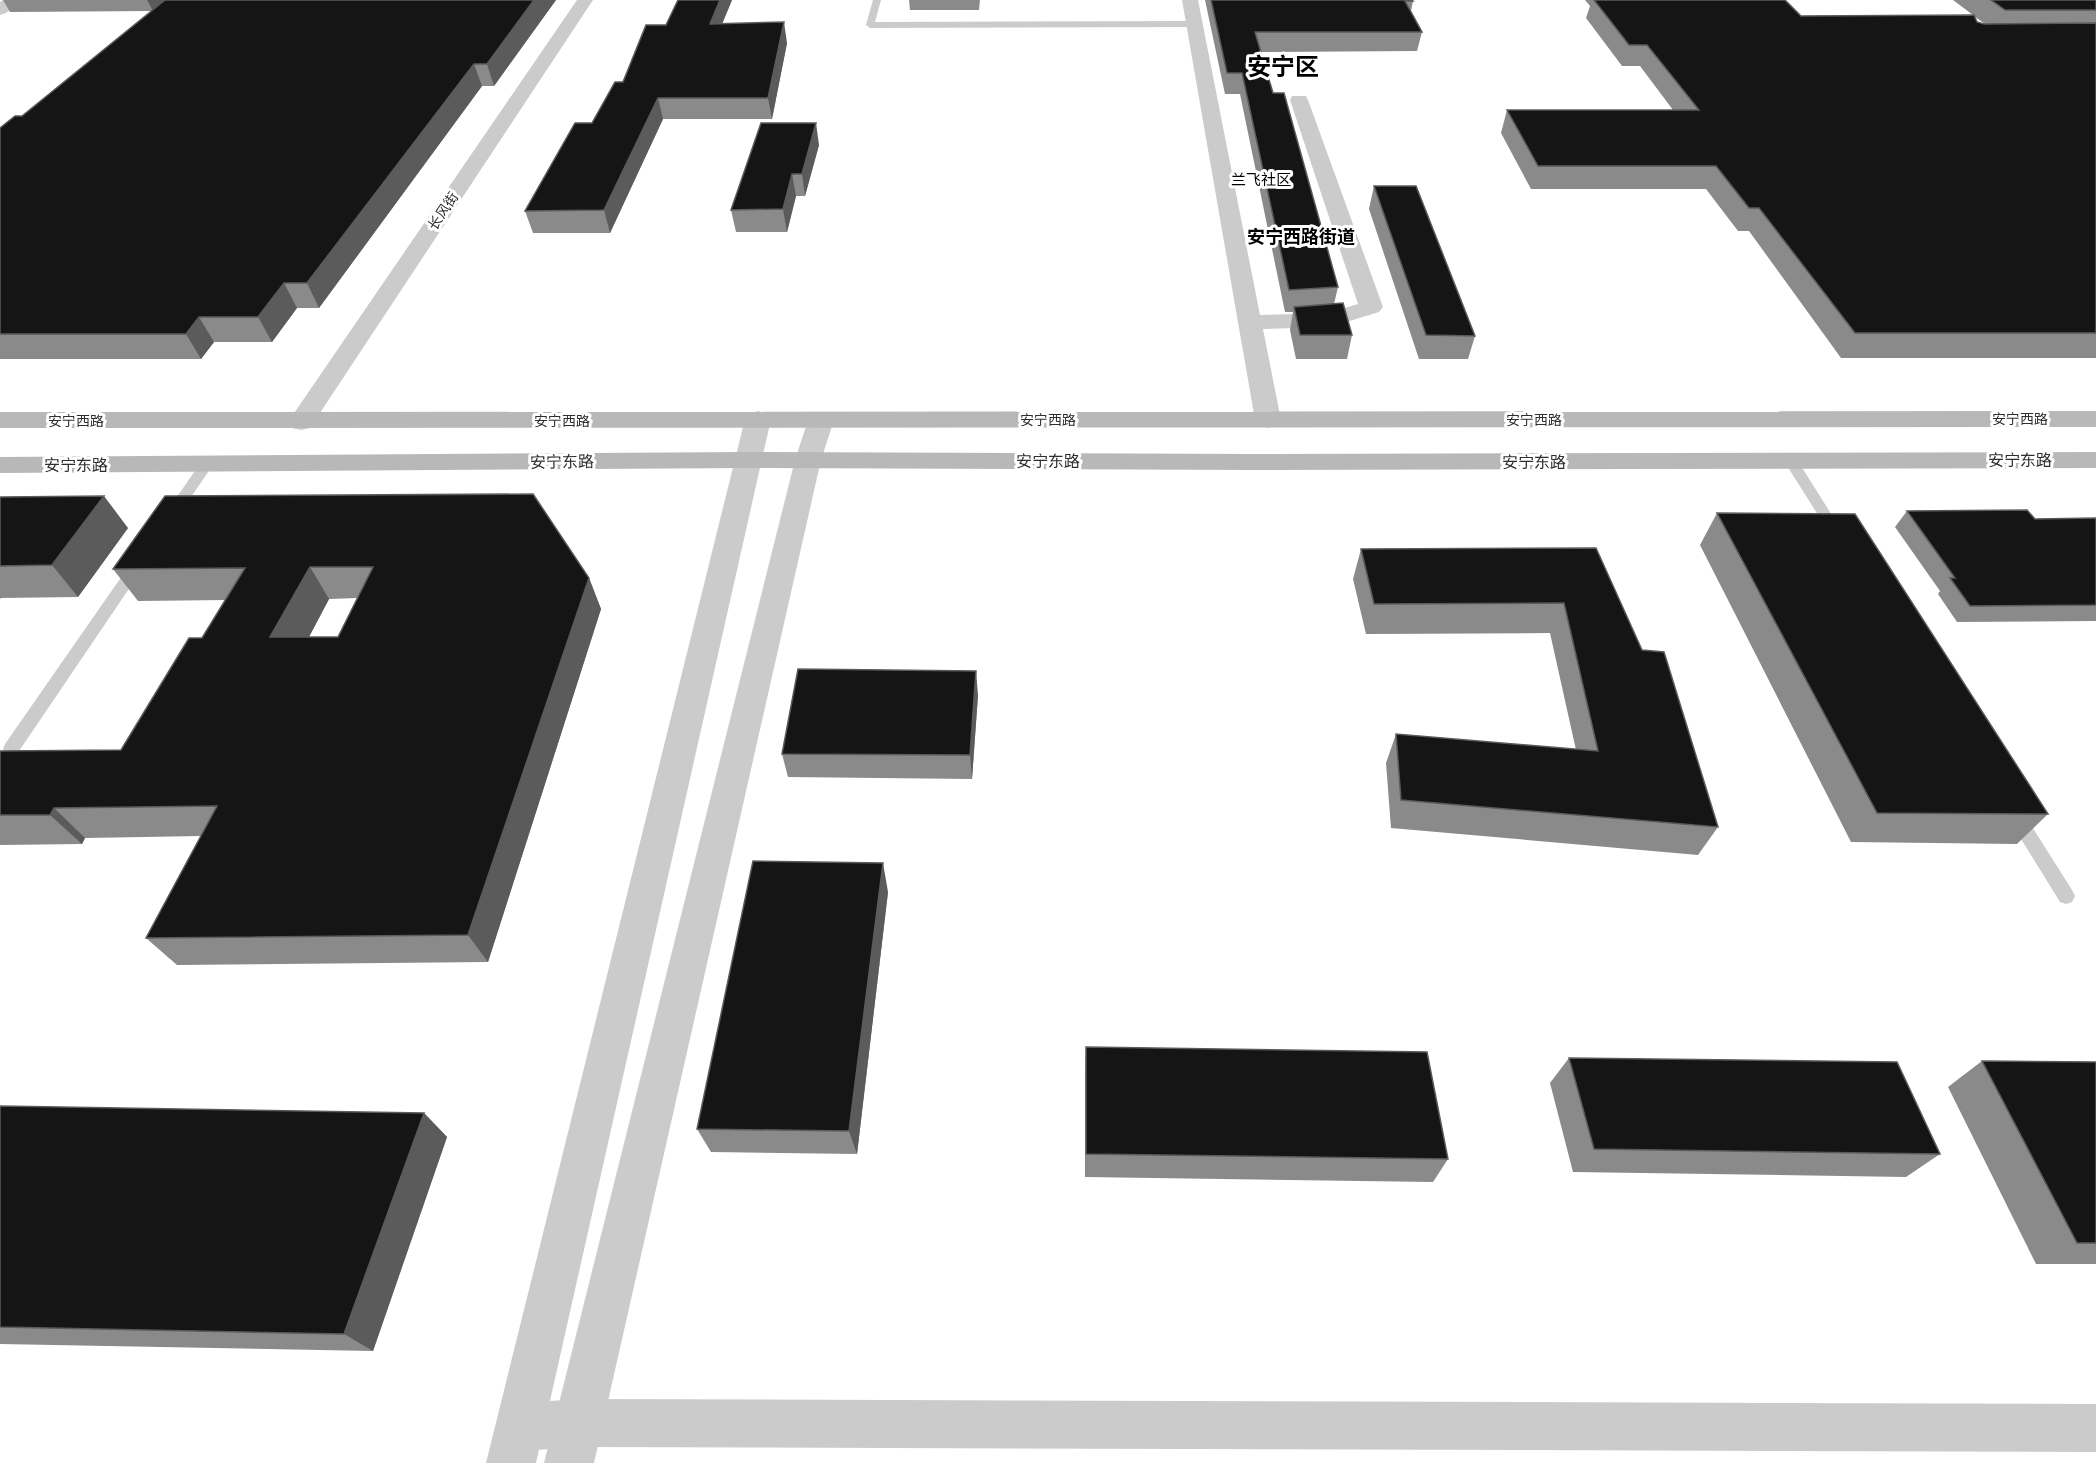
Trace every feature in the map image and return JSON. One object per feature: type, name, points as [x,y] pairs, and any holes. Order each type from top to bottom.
[{"type":"main road","name":"安宁西路","points":[[0,420],[301,422],[2096,419]]},
{"type":"main road","points":[[598,461],[620,453],[632,440],[630,428],[618,420]]},
{"type":"main road","points":[[934,461],[927,453],[924,444],[926,436],[940,420]]},
{"type":"main road","name":"安宁东路","points":[[0,465],[748,460],[2096,460]]},
{"type":"street","points":[[0,10],[14,0]]},
{"type":"street","name":"长风街","points":[[301,422],[585,0]]},
{"type":"street","points":[[1190,0],[1268,420]]},
{"type":"street","points":[[1250,322],[1330,320],[1371,307],[1299,100]]},
{"type":"street","points":[[758,420],[516,1445],[2096,1428]]},
{"type":"street","points":[[574,1443],[808,460],[821,420]]},
{"type":"lane","points":[[877,0],[870,25],[1194,24]]},
{"type":"lane","points":[[1791,461],[1842,542]]},
{"type":"lane","points":[[166,524],[206,465]]},
{"type":"lane","points":[[11,749],[146,553]]},
{"type":"lane","points":[[2008,805],[2066,896]]},
{"type":"building","points":[[165,0],[534,0],[487,64],[474,64],[307,283],[284,283],[258,317],[199,317],[186,334],[0,334],[0,128],[15,116],[22,116]]},
{"type":"building","points":[[678,0],[720,0],[710,24],[784,22],[768,98],[658,98],[604,210],[525,211],[575,123],[592,123],[615,82],[623,82],[646,25],[666,25]]},
{"type":"building","points":[[1211,0],[1413,1],[1405,1],[1422,32],[1255,32],[1273,93],[1284,93],[1338,287],[1289,290],[1242,73],[1227,73]]},
{"type":"building","points":[[1594,0],[1785,0],[1801,16],[1974,15],[1977,22],[1984,24],[2096,23],[2096,333],[1855,333],[1759,208],[1749,208],[1716,166],[1538,166],[1507,110],[1699,110],[1647,45],[1629,45]]},
{"type":"building","points":[[1991,0],[2096,0],[2096,10],[2005,10]]},
{"type":"building","points":[[761,123],[816,123],[802,174],[792,174],[783,209],[731,210]]},
{"type":"building","points":[[1374,186],[1416,186],[1475,336],[1426,335]]},
{"type":"building","points":[[1343,303],[1352,335],[1300,335],[1294,307]]},
{"type":"building","points":[[533,494],[589,578],[468,935],[146,938],[217,806],[54,808],[50,815],[0,815],[0,751],[121,750],[189,638],[202,638],[245,568],[113,569],[165,496]],"holes":[[[310,567],[373,567],[338,637],[270,637]]]},
{"type":"building","points":[[104,496],[52,565],[0,566],[0,497]]},
{"type":"building","points":[[2027,510],[2035,519],[2096,518],[2096,605],[1970,606],[1950,578],[1955,578],[1907,511]]},
{"type":"building","points":[[1717,513],[1855,514],[2048,814],[1877,813]]},
{"type":"building","points":[[1596,548],[1642,650],[1664,652],[1718,827],[1401,800],[1396,734],[1598,751],[1564,603],[1374,604],[1361,549]]},
{"type":"building","points":[[798,669],[976,671],[970,755],[782,754]]},
{"type":"building","points":[[753,861],[883,863],[849,1131],[697,1129]]},
{"type":"building","points":[[1086,1047],[1427,1052],[1448,1159],[1086,1154]]},
{"type":"building","points":[[1569,1058],[1897,1062],[1940,1154],[1594,1149]]},
{"type":"building","points":[[1982,1061],[2096,1062],[2096,1243],[2077,1243]]},
{"type":"building","points":[[0,1106],[424,1113],[344,1334],[0,1327]]},
{"type":"district","name":"安宁区","points":[[1283,67]]},
{"type":"district","name":"兰飞社区","points":[[1261,180]]},
{"type":"district","name":"安宁西路街道","points":[[1301,236]]}]
